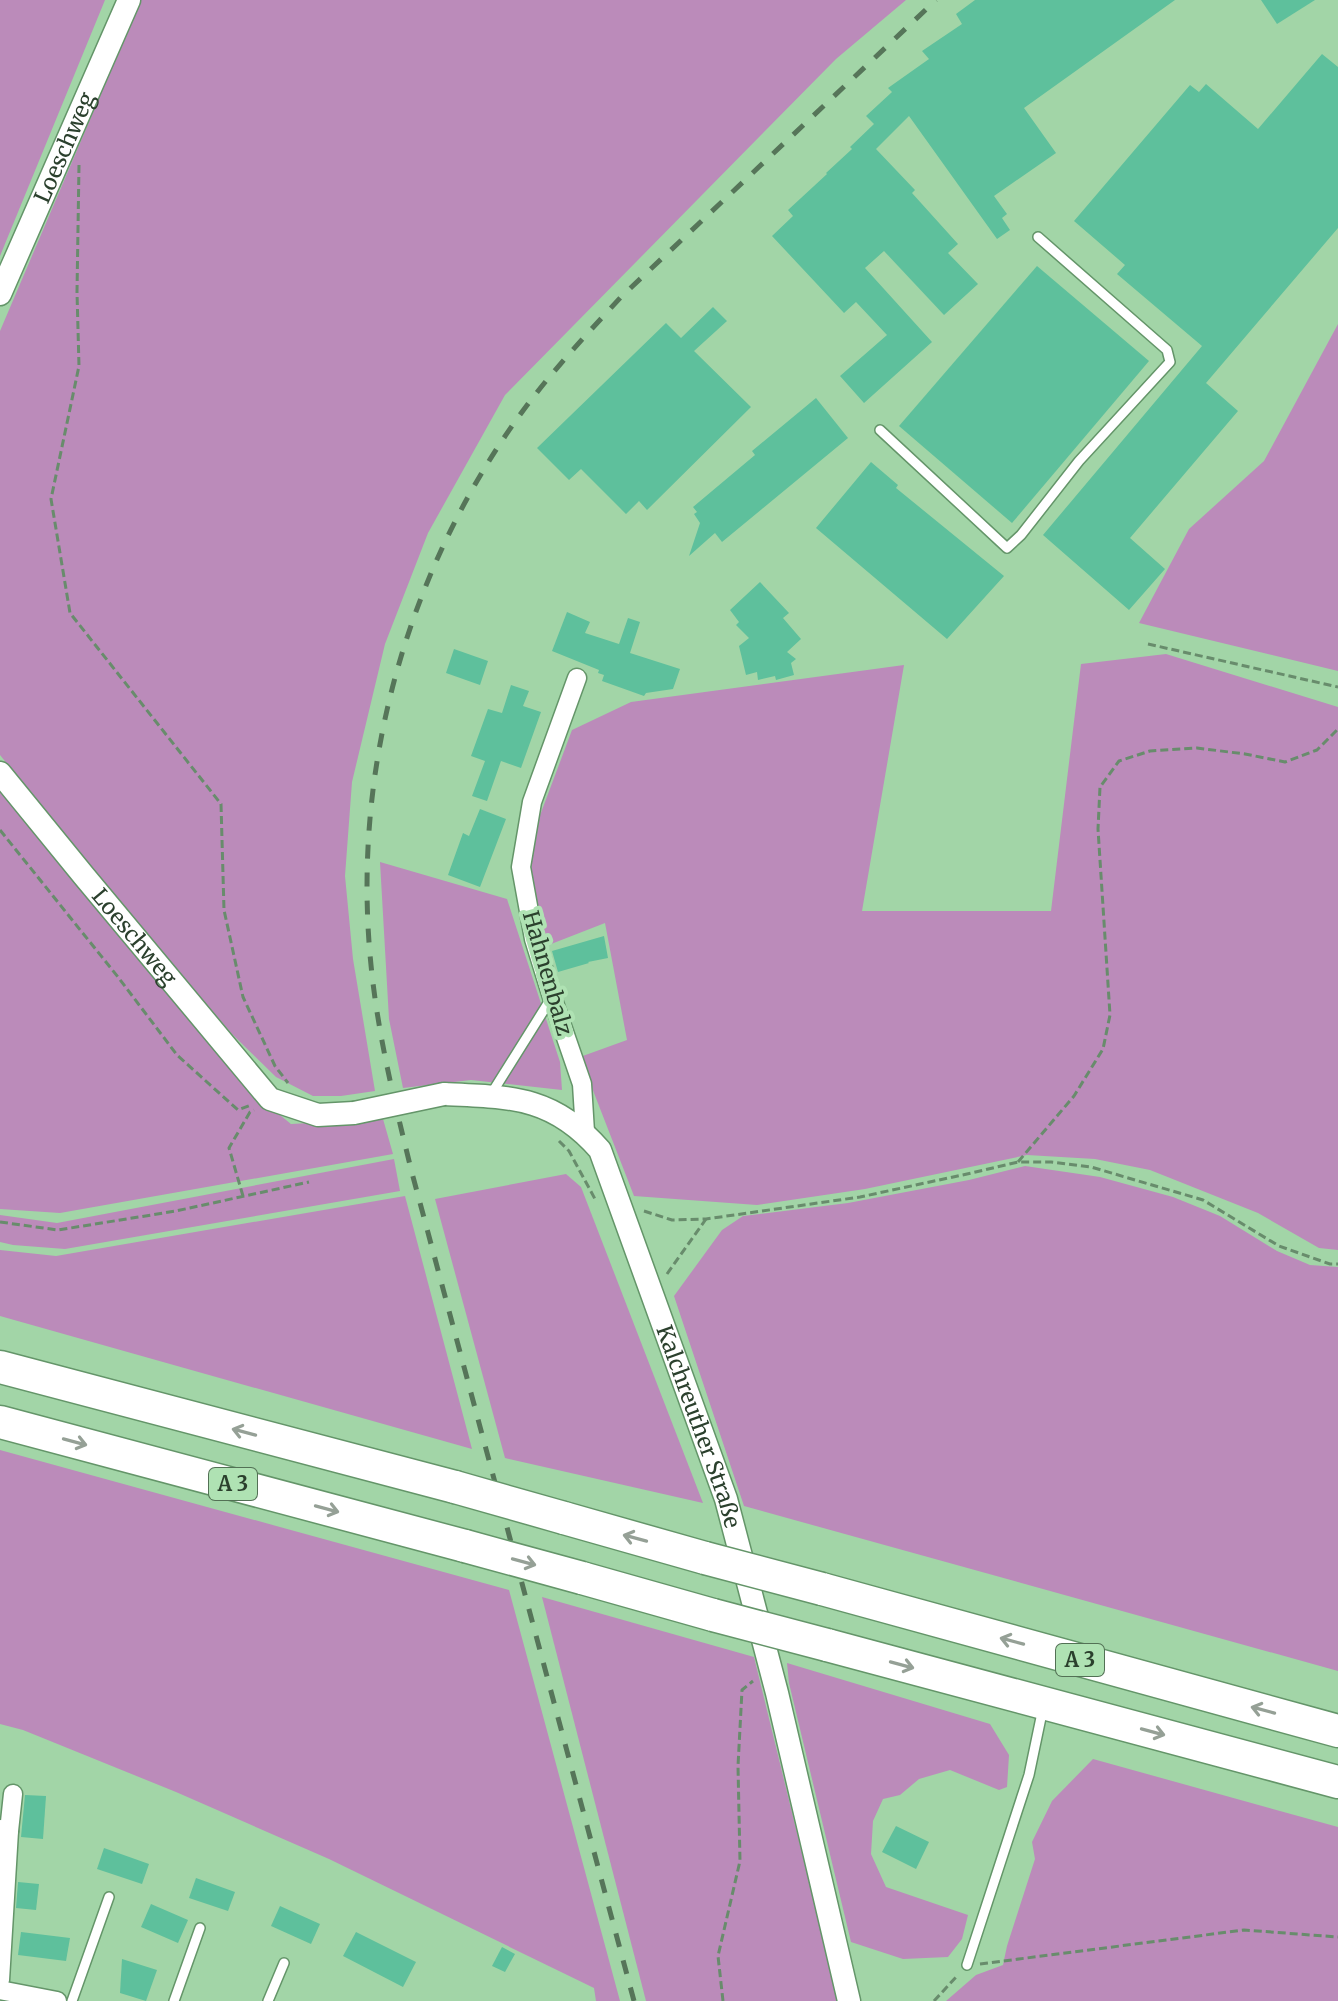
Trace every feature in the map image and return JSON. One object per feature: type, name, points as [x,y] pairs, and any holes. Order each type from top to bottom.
[{"type":"highway","name":"A 3","points":[[0,1367],[455,1487],[1338,1731]]},
{"type":"highway","name":"A 3","points":[[0,1422],[1338,1782]]},
{"type":"street","name":"Loeschweg","points":[[0,294],[129,0]]},
{"type":"street","name":"Hahnenbalz","points":[[577,678],[532,802],[521,867],[534,939],[582,1084],[585,1132]]},
{"type":"street","name":"Loeschweg","points":[[0,773],[270,1099]]},
{"type":"street","name":"Kalchreuther Straße","points":[[270,1099],[318,1115],[354,1113],[444,1094],[519,1099],[553,1111],[585,1132],[600,1150],[611,1208],[653,1294],[726,1499],[781,1709],[849,2001]]},
{"type":"street","points":[[0,1980],[4,1830],[13,1794]]},
{"type":"street","points":[[0,1990],[57,2001]]},
{"type":"lane","points":[[880,430],[1007,548],[1021,535],[1079,461],[1170,362],[1167,350],[1038,237]]},
{"type":"lane","points":[[490,1096],[552,997]]},
{"type":"lane","points":[[967,1965],[1029,1775],[1044,1703]]},
{"type":"lane","points":[[72,2001],[109,1897]]},
{"type":"lane","points":[[174,2001],[200,1928]]},
{"type":"lane","points":[[268,2001],[284,1963]]},
{"type":"path","points":[[79,156],[79,366],[51,499],[70,613],[221,804],[224,910],[243,997],[275,1066],[292,1089]]},
{"type":"path","points":[[1148,644],[1338,687]]},
{"type":"path","points":[[1018,1162],[1074,1096],[1103,1049],[1110,1015],[1098,829],[1100,787],[1119,761],[1150,751],[1197,748],[1285,762],[1317,750],[1338,729]]},
{"type":"path","points":[[0,830],[177,1055],[238,1110],[270,1099]]},
{"type":"path","points":[[243,1196],[229,1148],[250,1112],[270,1099]]},
{"type":"path","points":[[553,1136],[569,1151],[611,1208],[672,1220],[706,1219],[860,1197],[1018,1162],[1051,1162],[1091,1167],[1203,1200],[1279,1246],[1338,1264]]},
{"type":"path","points":[[0,1222],[58,1230],[176,1211],[309,1182]]},
{"type":"path","points":[[653,1294],[706,1219]]},
{"type":"path","points":[[723,2001],[718,1956],[740,1861],[738,1766],[742,1690]]},
{"type":"path","points":[[934,2001],[967,1965],[1244,1930],[1338,1937]]},
{"type":"shaded area","points":[[0,0],[105,0],[0,256]]},
{"type":"shaded area","points":[[141,0],[906,0],[836,59],[505,395],[428,533],[385,644],[352,782],[345,876],[353,959],[375,1091],[313,1096],[276,1077],[232,1034],[109,891],[0,755],[0,331]]},
{"type":"shaded area","points":[[1338,324],[1338,671],[1139,623],[1189,529],[1264,461]]},
{"type":"shaded area","points":[[1166,654],[1338,707],[1338,1250],[1319,1248],[1258,1213],[1150,1170],[1095,1159],[1027,1155],[865,1189],[757,1205],[634,1196],[580,1057],[627,1040],[605,923],[546,946],[530,879],[533,834],[572,730],[631,702],[904,665],[862,911],[1051,911],[1081,664]]},
{"type":"shaded area","points":[[0,790],[243,1085],[291,1124],[383,1119],[393,1154],[60,1213],[0,1209]]},
{"type":"shaded area","points":[[380,862],[507,899],[560,1062],[562,1090],[471,1080],[403,1088],[389,1019]]},
{"type":"shaded area","points":[[394,1159],[400,1191],[65,1249],[0,1242],[0,1215],[57,1223]]},
{"type":"shaded area","points":[[1025,1166],[1100,1177],[1173,1197],[1220,1216],[1277,1251],[1310,1265],[1338,1267],[1338,1671],[744,1506],[674,1296],[722,1230],[743,1216],[848,1203]]},
{"type":"shaded area","points":[[566,1174],[581,1187],[703,1503],[505,1458],[435,1199]]},
{"type":"shaded area","points":[[405,1196],[472,1449],[0,1316],[0,1250],[56,1256]]},
{"type":"shaded area","points":[[0,1450],[509,1590],[620,2001],[596,2001],[594,1988],[329,1859],[176,1792],[23,1730],[0,1724]]},
{"type":"shaded area","points":[[542,1597],[754,1657],[838,2001],[646,2001]]},
{"type":"shaded area","points":[[787,1663],[990,1724],[1009,1755],[1007,1787],[999,1790],[950,1770],[919,1779],[900,1795],[883,1799],[873,1821],[871,1854],[886,1887],[968,1915],[962,1939],[948,1957],[903,1959],[851,1942],[789,1683]]},
{"type":"shaded area","points":[[1093,1759],[1338,1827],[1338,2001],[946,2001],[976,1975],[1003,1965],[1035,1859],[1032,1842],[1052,1801]]},
{"type":"building","points":[[975,0],[1175,0],[1024,108],[1056,153],[994,196],[1007,214],[1002,218],[1010,230],[997,239],[909,116],[876,149],[915,190],[912,193],[958,244],[948,253],[978,284],[944,315],[884,251],[865,268],[932,342],[864,403],[840,376],[887,335],[856,302],[844,313],[772,236],[793,216],[788,210],[874,124],[866,116],[892,92],[888,88],[929,59],[922,51],[962,24],[956,14]]},
{"type":"building","points":[[1261,0],[1315,0],[1277,24]]},
{"type":"building","points":[[1322,54],[1338,67],[1338,228],[1206,383],[1238,411],[1130,538],[1165,569],[1129,610],[1043,535],[1202,346],[1117,274],[1125,265],[1074,221],[1190,85],[1199,92],[1206,84],[1258,129]]},
{"type":"building","points":[[1037,266],[1149,361],[1012,523],[899,426]]},
{"type":"building","points":[[713,307],[727,321],[694,351],[751,407],[647,510],[639,501],[626,514],[581,469],[569,480],[537,448],[666,323],[681,338]]},
{"type":"building","points":[[816,398],[848,438],[722,542],[715,533],[689,556],[700,523],[693,507],[755,455],[752,451]]},
{"type":"building","points":[[871,462],[898,485],[896,488],[1004,576],[947,639],[816,528]]},
{"type":"building","points":[[760,582],[789,613],[783,618],[801,639],[787,652],[796,659],[791,663],[794,675],[776,680],[775,676],[758,680],[757,672],[746,675],[739,646],[749,638],[736,625],[739,622],[730,610]]},
{"type":"building","points":[[567,612],[590,622],[585,633],[619,644],[628,618],[640,622],[630,653],[680,669],[673,689],[646,693],[644,696],[602,681],[604,675],[598,673],[599,670],[552,651]]},
{"type":"building","points":[[454,649],[488,661],[480,685],[446,673]]},
{"type":"building","points":[[511,685],[529,691],[523,706],[541,712],[521,768],[501,761],[487,801],[472,796],[485,761],[471,756],[488,709],[502,713]]},
{"type":"building","points":[[480,809],[506,819],[480,887],[448,875],[463,833],[469,836]]},
{"type":"building","points":[[604,936],[608,958],[558,972],[552,951]]},
{"type":"building","points":[[25,1795],[46,1796],[43,1839],[21,1837]]},
{"type":"building","points":[[896,1826],[929,1842],[916,1869],[882,1852]]},
{"type":"building","points":[[104,1848],[149,1864],[142,1884],[97,1869]]},
{"type":"building","points":[[196,1878],[235,1892],[228,1911],[189,1898]]},
{"type":"building","points":[[18,1882],[39,1884],[36,1910],[16,1908]]},
{"type":"building","points":[[151,1904],[188,1920],[178,1943],[141,1927]]},
{"type":"building","points":[[280,1906],[320,1924],[311,1944],[271,1926]]},
{"type":"building","points":[[21,1932],[70,1938],[66,1961],[18,1955]]},
{"type":"building","points":[[356,1932],[416,1962],[403,1987],[343,1956]]},
{"type":"building","points":[[502,1947],[515,1954],[505,1972],[492,1966]]},
{"type":"building","points":[[122,1959],[157,1970],[146,2001],[120,1993]]},
{"type":"railway","points":[[634,2001],[412,1173],[388,1070],[374,991],[367,892],[370,819],[380,746],[396,675],[418,605],[447,538],[482,473],[522,412],[621,297],[936,0]]}]
